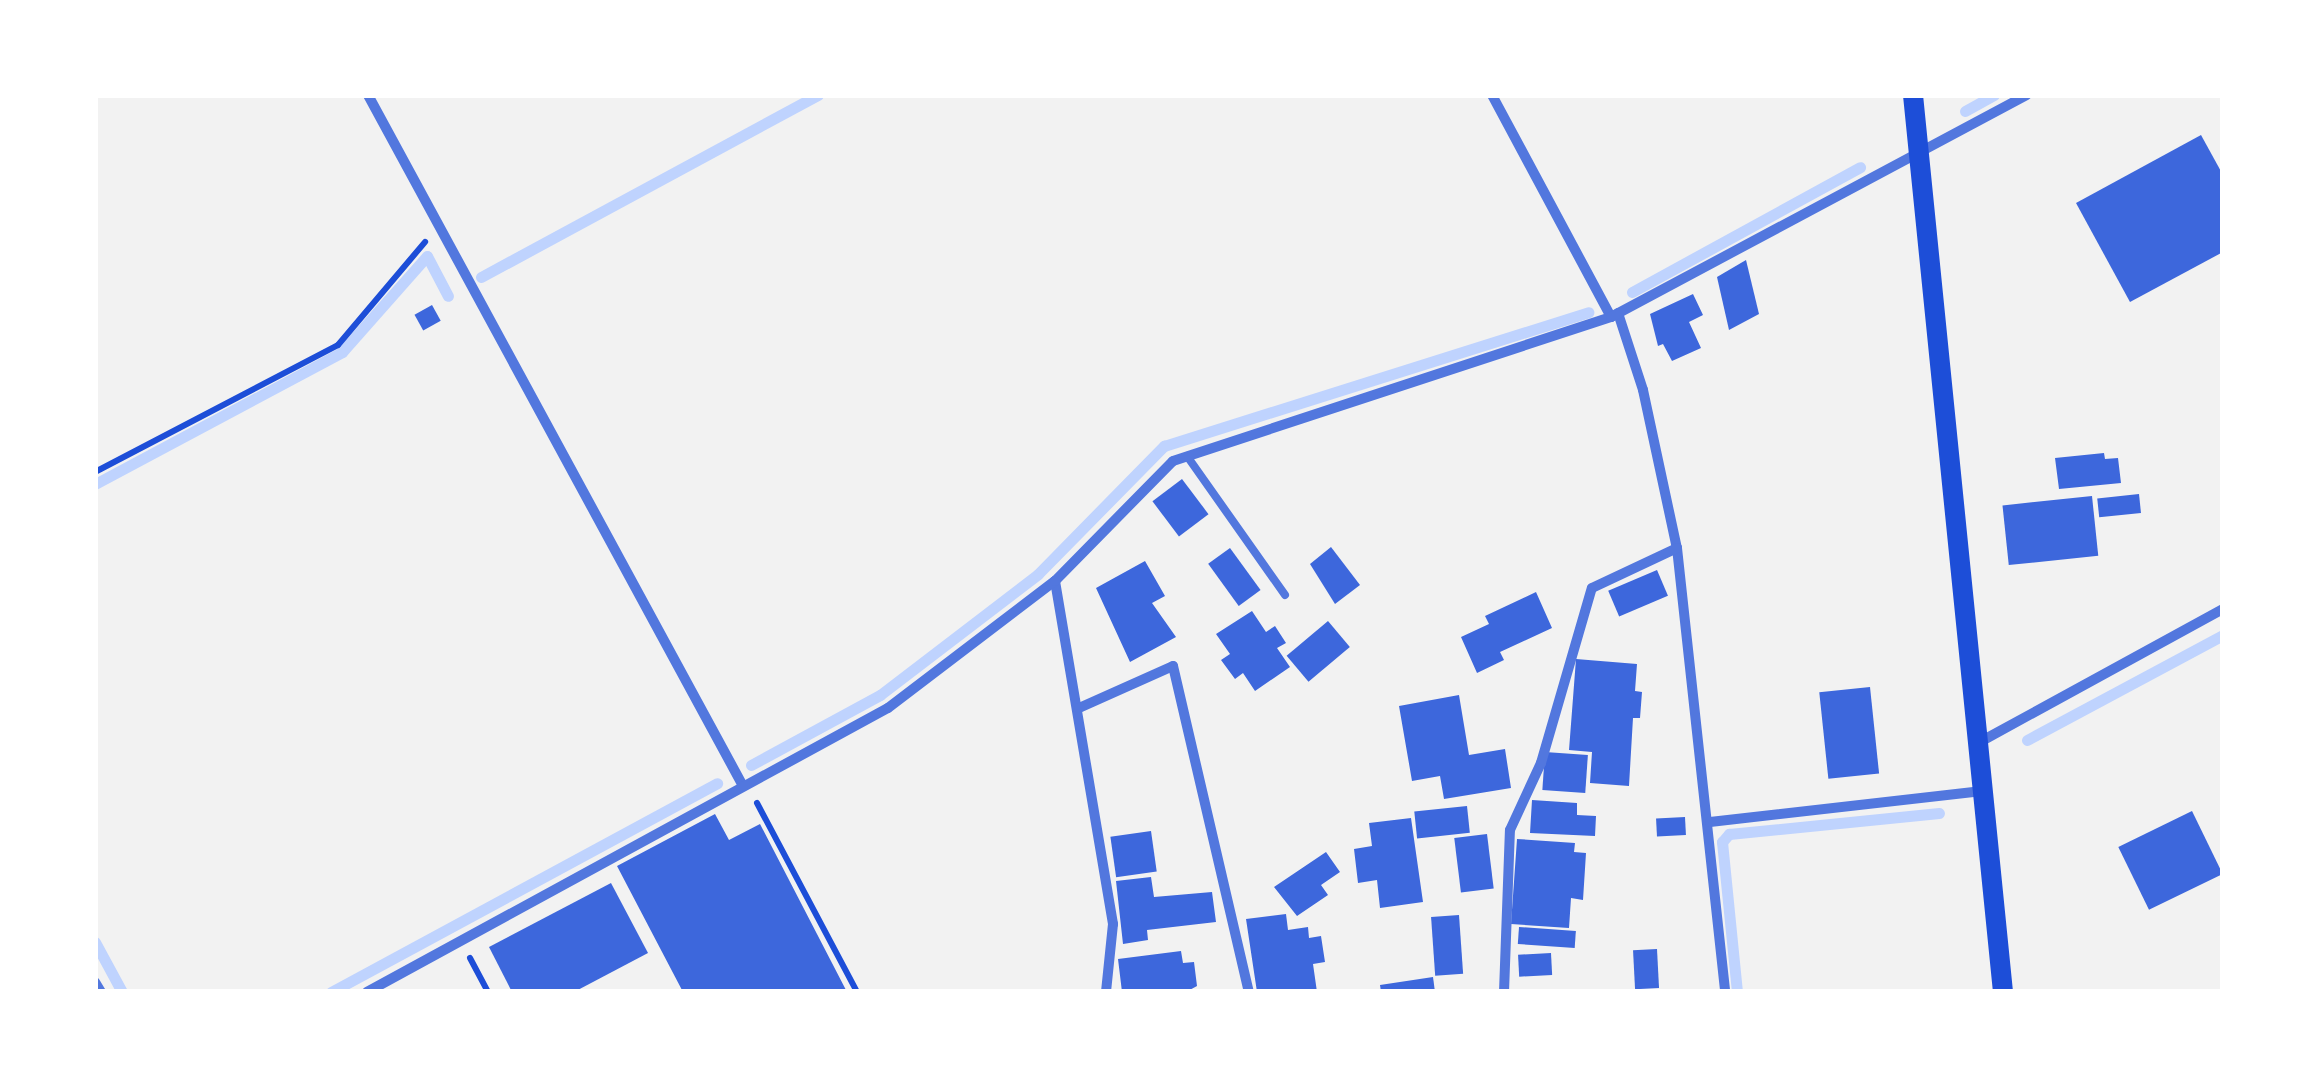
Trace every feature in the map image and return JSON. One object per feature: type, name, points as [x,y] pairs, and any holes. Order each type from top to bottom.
[{"type":"main road","points":[[1913,95],[2002,992]]},
{"type":"street","points":[[368,95],[744,785]]},
{"type":"street","points":[[1492,95],[1614,315],[1642,390],[1676,548],[1710,822],[1725,992]]},
{"type":"street","points":[[367,992],[888,708],[1054,582],[1173,461],[1614,315],[2026,95]]},
{"type":"street","points":[[1504,992],[1510,830],[1541,763],[1592,588],[1676,548]]},
{"type":"street","points":[[1054,582],[1114,924],[1106,992]]},
{"type":"street","points":[[1977,744],[2223,609]]},
{"type":"street","points":[[1079,708],[1173,666],[1249,992]]},
{"type":"street","points":[[1710,822],[1982,791]]},
{"type":"street","points":[[95,982],[100,992]]},
{"type":"lane","points":[[1188,456],[1286,595]]},
{"type":"path","points":[[95,472],[338,345],[439,226]]},
{"type":"path","points":[[744,785],[857,992]]},
{"type":"path","points":[[460,940],[488,992]]},
{"type":"building","points":[[2201,135],[2223,175],[2223,252],[2130,302],[2076,203]]},
{"type":"building","points":[[1746,260],[1759,314],[1729,330],[1717,277]]},
{"type":"building","points":[[1693,294],[1703,315],[1689,322],[1701,348],[1672,361],[1663,344],[1658,346],[1650,314]]},
{"type":"building","points":[[432,305],[441,321],[423,330],[415,315]]},
{"type":"building","points":[[2104,453],[2105,459],[2118,458],[2121,483],[2059,489],[2055,458]]},
{"type":"building","points":[[1182,479],[1208,514],[1179,536],[1152,501]]},
{"type":"building","points":[[2139,494],[2141,513],[2099,517],[2097,498]]},
{"type":"building","points":[[2092,496],[2098,556],[2009,565],[2002,505]]},
{"type":"building","points":[[1331,547],[1360,585],[1335,604],[1310,564]]},
{"type":"building","points":[[1230,548],[1261,590],[1239,606],[1208,564]]},
{"type":"building","points":[[1145,561],[1165,596],[1152,603],[1176,637],[1130,662],[1096,588]]},
{"type":"building","points":[[1657,570],[1668,596],[1619,616],[1608,591]]},
{"type":"building","points":[[1536,592],[1552,628],[1500,652],[1504,660],[1477,673],[1461,637],[1489,624],[1485,616]]},
{"type":"building","points":[[1252,611],[1266,632],[1275,626],[1286,643],[1277,648],[1290,667],[1255,691],[1243,673],[1235,679],[1221,660],[1230,654],[1216,634]]},
{"type":"building","points":[[1328,621],[1350,647],[1308,682],[1287,656]]},
{"type":"building","points":[[1576,659],[1637,664],[1635,691],[1642,692],[1640,718],[1633,718],[1629,786],[1590,783],[1592,752],[1569,750]]},
{"type":"building","points":[[1870,687],[1879,774],[1828,779],[1819,692]]},
{"type":"building","points":[[1459,695],[1469,755],[1505,749],[1511,788],[1444,799],[1440,776],[1412,781],[1399,706]]},
{"type":"building","points":[[1545,752],[1588,755],[1585,793],[1542,790]]},
{"type":"building","points":[[1532,800],[1577,803],[1577,815],[1596,816],[1595,836],[1530,833]]},
{"type":"building","points":[[1467,806],[1470,833],[1417,838],[1414,812]]},
{"type":"building","points":[[2192,811],[2223,874],[2149,910],[2118,847]]},
{"type":"building","points":[[715,814],[729,840],[760,824],[847,992],[683,992],[617,866]]},
{"type":"building","points":[[1685,817],[1686,835],[1657,836],[1656,819]]},
{"type":"building","points":[[1411,818],[1423,902],[1380,908],[1377,880],[1358,883],[1354,849],[1372,846],[1369,823]]},
{"type":"building","points":[[1151,831],[1157,872],[1116,877],[1110,837]]},
{"type":"building","points":[[1487,834],[1494,889],[1461,893],[1454,838]]},
{"type":"building","points":[[1517,839],[1575,843],[1574,852],[1586,853],[1583,900],[1571,898],[1569,928],[1511,924]]},
{"type":"building","points":[[1326,852],[1340,872],[1321,885],[1328,895],[1297,916],[1274,887]]},
{"type":"building","points":[[1151,877],[1154,897],[1212,892],[1216,922],[1147,930],[1148,940],[1123,944],[1116,881]]},
{"type":"building","points":[[611,883],[648,953],[574,992],[512,992],[489,947]]},
{"type":"building","points":[[1286,914],[1288,930],[1308,927],[1309,938],[1321,936],[1325,962],[1313,964],[1317,992],[1257,992],[1246,919]]},
{"type":"building","points":[[1459,915],[1463,974],[1435,976],[1431,917]]},
{"type":"building","points":[[1519,927],[1576,931],[1575,948],[1518,944]]},
{"type":"building","points":[[1657,949],[1659,988],[1635,989],[1633,950]]},
{"type":"building","points":[[1181,951],[1183,963],[1194,962],[1197,986],[1186,992],[1122,992],[1118,959]]},
{"type":"building","points":[[1551,953],[1552,975],[1519,977],[1518,955]]},
{"type":"building","points":[[1433,977],[1435,992],[1381,992],[1380,985]]},
{"type":"waterway","points":[[481,277],[818,95]]},
{"type":"waterway","points":[[1965,111],[1994,95]]},
{"type":"waterway","points":[[1632,292],[1860,167]]},
{"type":"waterway","points":[[95,484],[342,352],[427,256],[448,296]]},
{"type":"waterway","points":[[751,765],[880,695],[1038,574],[1164,446],[1588,312]]},
{"type":"waterway","points":[[2027,740],[2223,635]]},
{"type":"waterway","points":[[331,992],[717,783]]},
{"type":"waterway","points":[[1737,992],[1722,842],[1729,834],[1939,813]]},
{"type":"waterway","points":[[95,942],[122,992]]}]
